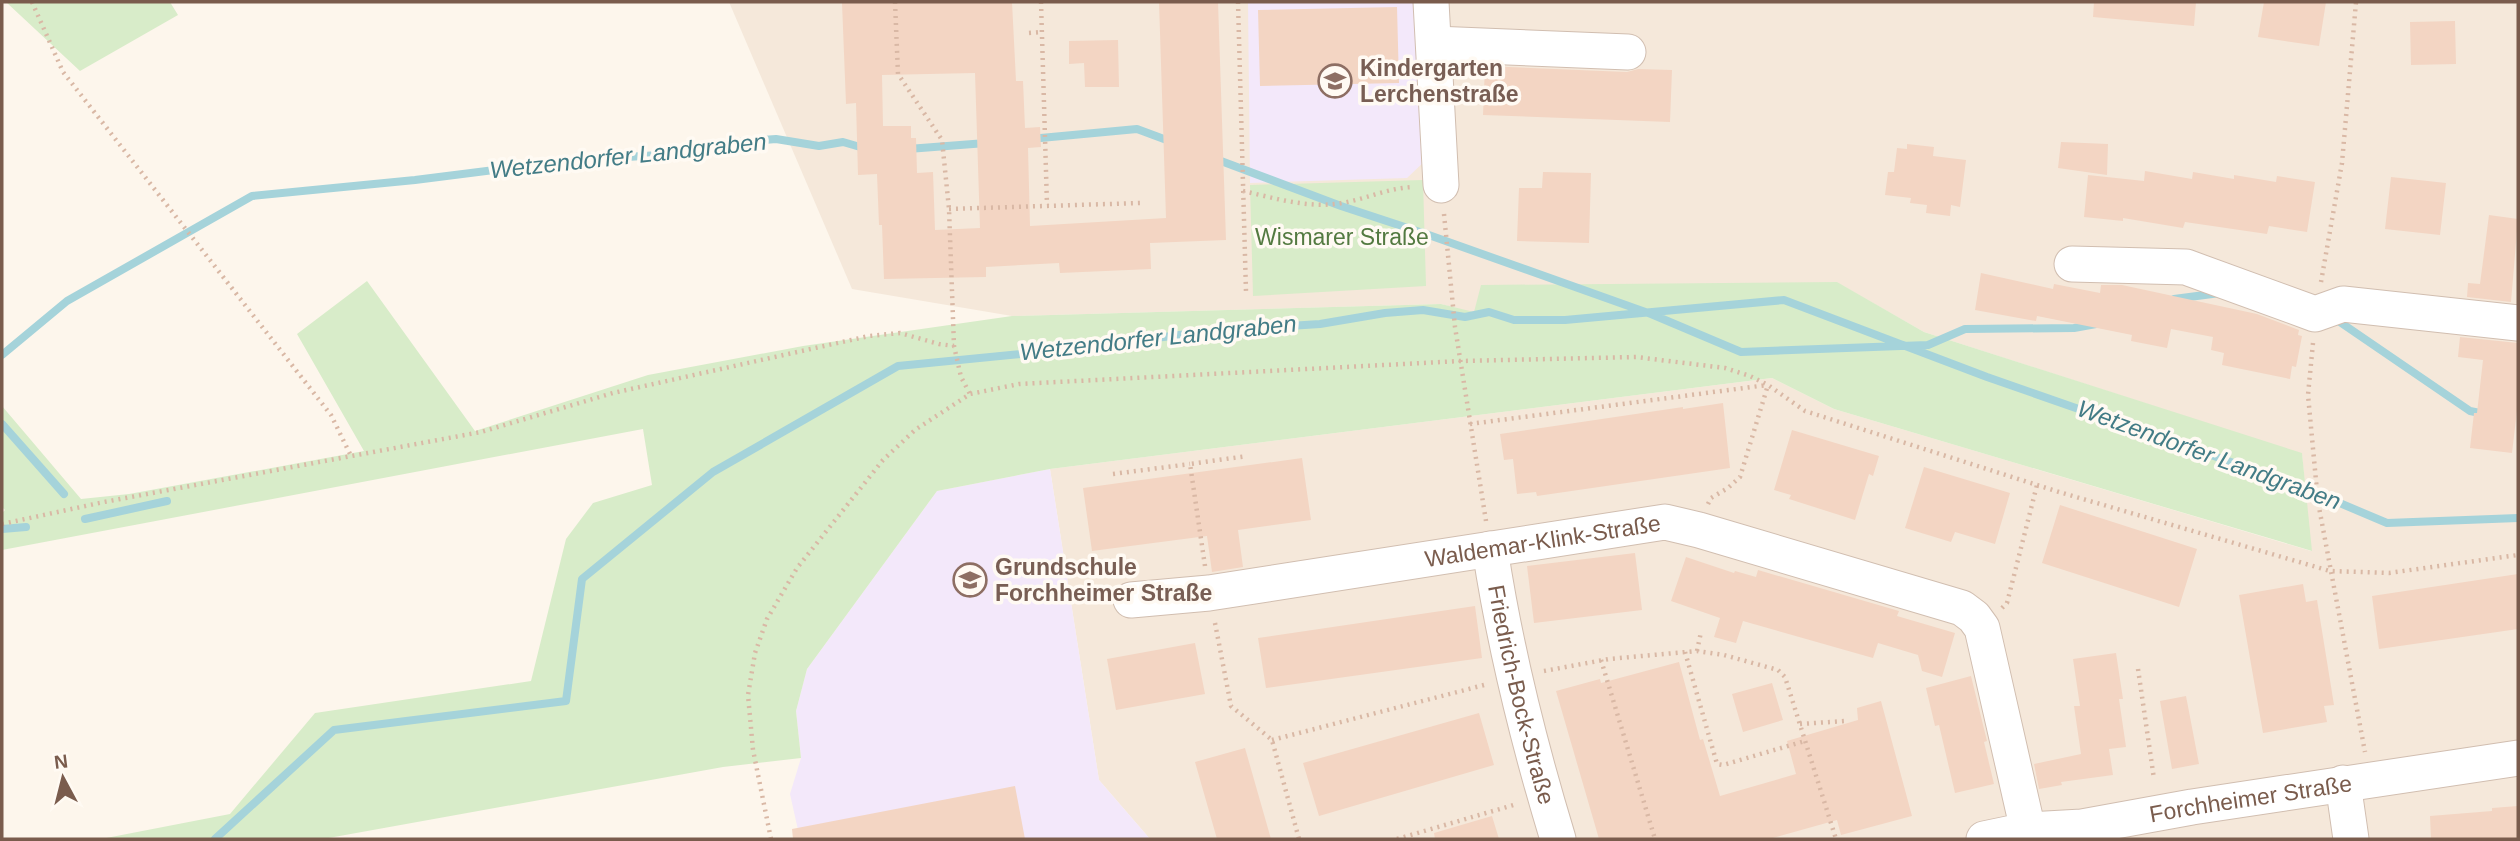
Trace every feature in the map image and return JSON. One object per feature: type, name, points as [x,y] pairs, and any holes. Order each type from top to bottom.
[{"type":"street","points":[[1431,2],[1441,185]]},
{"type":"street","points":[[1434,44],[1628,52]]},
{"type":"street","points":[[2072,264],[2186,267],[2315,314],[2343,304],[2518,323]]},
{"type":"street","name":"Waldemar-Klink-Straße","points":[[1131,600],[1209,593],[1665,522],[1962,608],[1974,617],[1982,628]]},
{"type":"street","name":"Friedrich-Bock-Straße","points":[[1490,550],[1513,677],[1558,839]]},
{"type":"street","points":[[1982,628],[2029,834]]},
{"type":"street","name":"Forchheimer Straße","points":[[1984,839],[2082,827],[2356,781],[2518,758]]},
{"type":"street","points":[[2351,839],[2356,781]]},
{"type":"path","points":[[32,2],[63,72],[331,415],[351,456]]},
{"type":"path","points":[[895,2],[898,74],[942,139],[949,209],[954,346],[961,377],[970,394]]},
{"type":"path","points":[[1041,2],[1047,205]]},
{"type":"path","points":[[1238,2],[1246,292]]},
{"type":"path","points":[[2356,2],[2342,163],[2315,314],[2308,395],[2318,502],[2330,570],[2356,781]]},
{"type":"path","points":[[1029,33],[1042,32]]},
{"type":"path","points":[[1243,191],[1297,202],[1341,204],[1400,188],[1441,185],[1455,327],[1490,550]]},
{"type":"path","points":[[949,209],[1140,202]]},
{"type":"path","points":[[2,524],[104,502],[481,432],[613,393],[869,336],[901,333],[954,346]]},
{"type":"path","points":[[771,839],[753,750],[748,695],[755,653],[767,619],[797,568],[883,460],[915,430],[970,394],[1019,384],[1461,360],[1636,357],[1726,368],[1768,385],[1805,411],[2037,485],[2330,570],[2389,573],[2518,555]]},
{"type":"path","points":[[1471,424],[1768,385]]},
{"type":"path","points":[[1699,530],[1711,498],[1740,477],[1768,385]]},
{"type":"path","points":[[1113,474],[1247,456]]},
{"type":"path","points":[[1190,464],[1209,593],[1231,706],[1272,740],[1299,839]]},
{"type":"path","points":[[1982,628],[2007,603],[2037,485]]},
{"type":"path","points":[[1697,652],[1701,632]]},
{"type":"path","points":[[1272,740],[1513,677],[1601,660],[1685,652],[1724,655],[1778,670],[1786,677],[1836,839]]},
{"type":"path","points":[[1685,652],[1717,764],[1723,765],[1805,741]]},
{"type":"path","points":[[1601,660],[1655,839]]},
{"type":"path","points":[[2138,669],[2154,779]]},
{"type":"path","points":[[1800,724],[1845,721]]},
{"type":"path","points":[[1397,839],[1545,796]]},
{"type":"shaded area","points":[[729,2],[2518,2],[2518,839],[1150,839],[1099,780],[1050,469],[1772,378],[1834,409],[2311,551],[2302,454],[1924,332],[1836,282],[1474,313],[1441,304],[1012,316],[852,289]]},
{"type":"shaded area","name":"Kindergarten Lerchenstraße","points":[[1248,2],[1419,2],[1426,160],[1407,178],[1250,183]]},
{"type":"shaded area","name":"Grundschule Forchheimer Straße","points":[[1050,469],[1099,780],[1150,839],[800,839],[790,794],[801,758],[796,711],[807,669],[937,491]]},
{"type":"green space","points":[[6,2],[170,2],[178,15],[80,71]]},
{"type":"green space","name":"Wismarer Straße","points":[[1423,180],[1426,286],[1253,296],[1250,185]]},
{"type":"green space","points":[[367,281],[475,431],[648,375],[803,346],[1012,316],[1441,304],[1474,312],[1481,285],[1837,282],[1924,332],[2302,453],[2312,551],[1834,409],[1772,378],[1050,469],[937,491],[807,669],[796,711],[801,758],[723,767],[323,839],[101,839],[230,814],[315,713],[531,681],[566,539],[593,503],[652,485],[643,429],[2,550],[2,513],[5,510],[2,507],[2,406],[81,499],[129,494],[364,451],[297,334]]},
{"type":"building","points":[[1012,2],[1016,81],[1023,81],[1025,128],[1040,127],[1041,147],[1028,148],[1030,226],[1166,218],[1159,2],[1218,2],[1226,240],[1150,243],[1151,269],[1060,273],[1059,263],[986,267],[986,277],[884,279],[877,174],[858,175],[856,103],[846,104],[842,3]],"holes":[[[975,73],[980,228],[935,230],[933,172],[917,173],[916,138],[911,138],[911,126],[883,126],[882,75]]]},
{"type":"building","points":[[2094,2],[2196,2],[2194,26],[2093,17]]},
{"type":"building","points":[[2264,2],[2326,2],[2319,46],[2258,37]]},
{"type":"building","points":[[1397,7],[1399,83],[1260,86],[1258,10]]},
{"type":"building","points":[[2455,21],[2456,64],[2411,65],[2410,22]]},
{"type":"building","points":[[1118,40],[1119,87],[1085,87],[1084,63],[1069,64],[1069,41]]},
{"type":"building","points":[[1485,66],[1627,72],[1638,69],[1672,70],[1670,122],[1483,115]]},
{"type":"building","points":[[2061,142],[2108,144],[2107,175],[2058,168]]},
{"type":"building","points":[[1907,144],[1934,147],[1933,156],[1966,160],[1960,207],[1951,205],[1950,216],[1926,213],[1927,205],[1910,203],[1911,198],[1885,195],[1888,172],[1894,172],[1897,148],[1907,149]]},
{"type":"building","points":[[2145,171],[2192,179],[2193,172],[2234,179],[2234,175],[2276,182],[2277,176],[2315,182],[2307,232],[2269,226],[2267,234],[2185,222],[2183,228],[2123,218],[2123,221],[2084,217],[2088,175],[2144,181]]},
{"type":"building","points":[[1543,172],[1591,173],[1589,243],[1517,241],[1519,188],[1542,188]]},
{"type":"building","points":[[2391,177],[2446,183],[2440,235],[2385,229]]},
{"type":"building","points":[[2489,215],[2518,219],[2511,302],[2467,297],[2468,283],[2480,284]]},
{"type":"building","points":[[1981,273],[2053,289],[2054,284],[2100,293],[2101,285],[2122,285],[2257,314],[2299,330],[2298,335],[2302,336],[2296,367],[2292,366],[2290,379],[2222,365],[2224,353],[2211,350],[2213,337],[2171,329],[2167,348],[2131,341],[2132,335],[2037,316],[2036,321],[1975,310]]},
{"type":"building","points":[[2460,337],[2518,343],[2518,402],[2512,453],[2470,448],[2483,360],[2458,357]]},
{"type":"building","points":[[1723,403],[1730,468],[1537,496],[1536,492],[1517,494],[1513,459],[1504,460],[1500,434]]},
{"type":"building","points":[[1792,430],[1879,456],[1873,476],[1869,474],[1855,520],[1789,499],[1791,495],[1774,490]]},
{"type":"building","points":[[1302,458],[1311,520],[1238,530],[1243,567],[1212,572],[1207,536],[1092,551],[1083,488]]},
{"type":"building","points":[[1924,467],[2010,493],[1995,544],[1955,532],[1951,542],[1905,528]]},
{"type":"building","points":[[2060,505],[2197,549],[2179,607],[2042,563]]},
{"type":"building","points":[[1635,553],[1642,610],[1534,623],[1527,566]]},
{"type":"building","points":[[1686,557],[1734,573],[1735,571],[1756,577],[1758,570],[1899,611],[1897,616],[1955,633],[1942,677],[1922,671],[1918,655],[1878,643],[1873,658],[1743,621],[1736,643],[1714,637],[1720,618],[1671,601]]},
{"type":"building","points":[[2518,574],[2518,629],[2379,649],[2372,596]]},
{"type":"building","points":[[2303,584],[2306,602],[2317,600],[2334,705],[2324,706],[2327,722],[2263,733],[2239,595]]},
{"type":"building","points":[[1475,606],[1482,658],[1266,688],[1258,638]]},
{"type":"building","points":[[1195,643],[1205,694],[1116,710],[1107,659]]},
{"type":"building","points":[[2116,653],[2126,747],[2109,749],[2113,775],[2061,782],[2062,785],[2039,789],[2034,764],[2081,754],[2074,706],[2080,706],[2073,659]]},
{"type":"building","points":[[1679,662],[1700,740],[1703,739],[1720,796],[1796,774],[1787,741],[1858,720],[1857,708],[1881,701],[1912,816],[1841,835],[1837,820],[1769,839],[1599,839],[1556,691],[1600,679],[1601,683]]},
{"type":"building","points":[[1971,676],[1987,741],[1984,742],[1994,784],[1955,793],[1939,725],[1935,726],[1926,688]]},
{"type":"building","points":[[1772,683],[1783,720],[1743,732],[1732,694]]},
{"type":"building","points":[[2186,696],[2199,764],[2172,769],[2160,701]]},
{"type":"building","points":[[1479,713],[1494,765],[1319,816],[1303,763]]},
{"type":"building","points":[[1245,748],[1271,839],[1217,839],[1195,762]]},
{"type":"building","points":[[1015,786],[1025,839],[793,839],[792,829]]},
{"type":"building","points":[[2518,806],[2518,839],[2431,839],[2430,816]]},
{"type":"building","points":[[1492,816],[1499,839],[1435,839],[1434,833]]},
{"type":"waterway","name":"Wetzendorfer Landgraben","points":[[1030,139],[1137,129],[1172,142]]},
{"type":"waterway","name":"Wetzendorfer Landgraben","points":[[2,355],[67,301],[252,196],[415,180],[565,161],[674,154],[739,142],[776,139],[819,146],[843,142],[867,149]]},
{"type":"waterway","name":"Wetzendorfer Landgraben","points":[[908,149],[986,143]]},
{"type":"waterway","name":"Wetzendorfer Landgraben","points":[[1213,158],[1341,206],[1651,314],[1741,352],[1928,345],[1965,329],[2074,328],[2096,324]]},
{"type":"waterway","name":"Wetzendorfer Landgraben","points":[[2174,299],[2220,293]]},
{"type":"waterway","name":"Wetzendorfer Landgraben","points":[[215,839],[334,730],[566,701],[582,579],[713,472],[898,366],[1061,350],[1211,331],[1320,324],[1385,313],[1423,310],[1465,317],[1489,312],[1514,320],[1565,320],[1784,300],[1987,377],[2297,485],[2387,523],[2518,518]]},
{"type":"waterway","name":"Wetzendorfer Landgraben","points":[[2334,318],[2470,411],[2485,414]]},
{"type":"waterway","points":[[2,424],[64,494]]},
{"type":"waterway","points":[[85,519],[167,501]]},
{"type":"waterway","points":[[2,529],[26,527]]},
{"type":"place","name":"Kindergarten Lerchenstraße","points":[[1335,81]]},
{"type":"place","name":"Grundschule Forchheimer Straße","points":[[970,580]]}]
